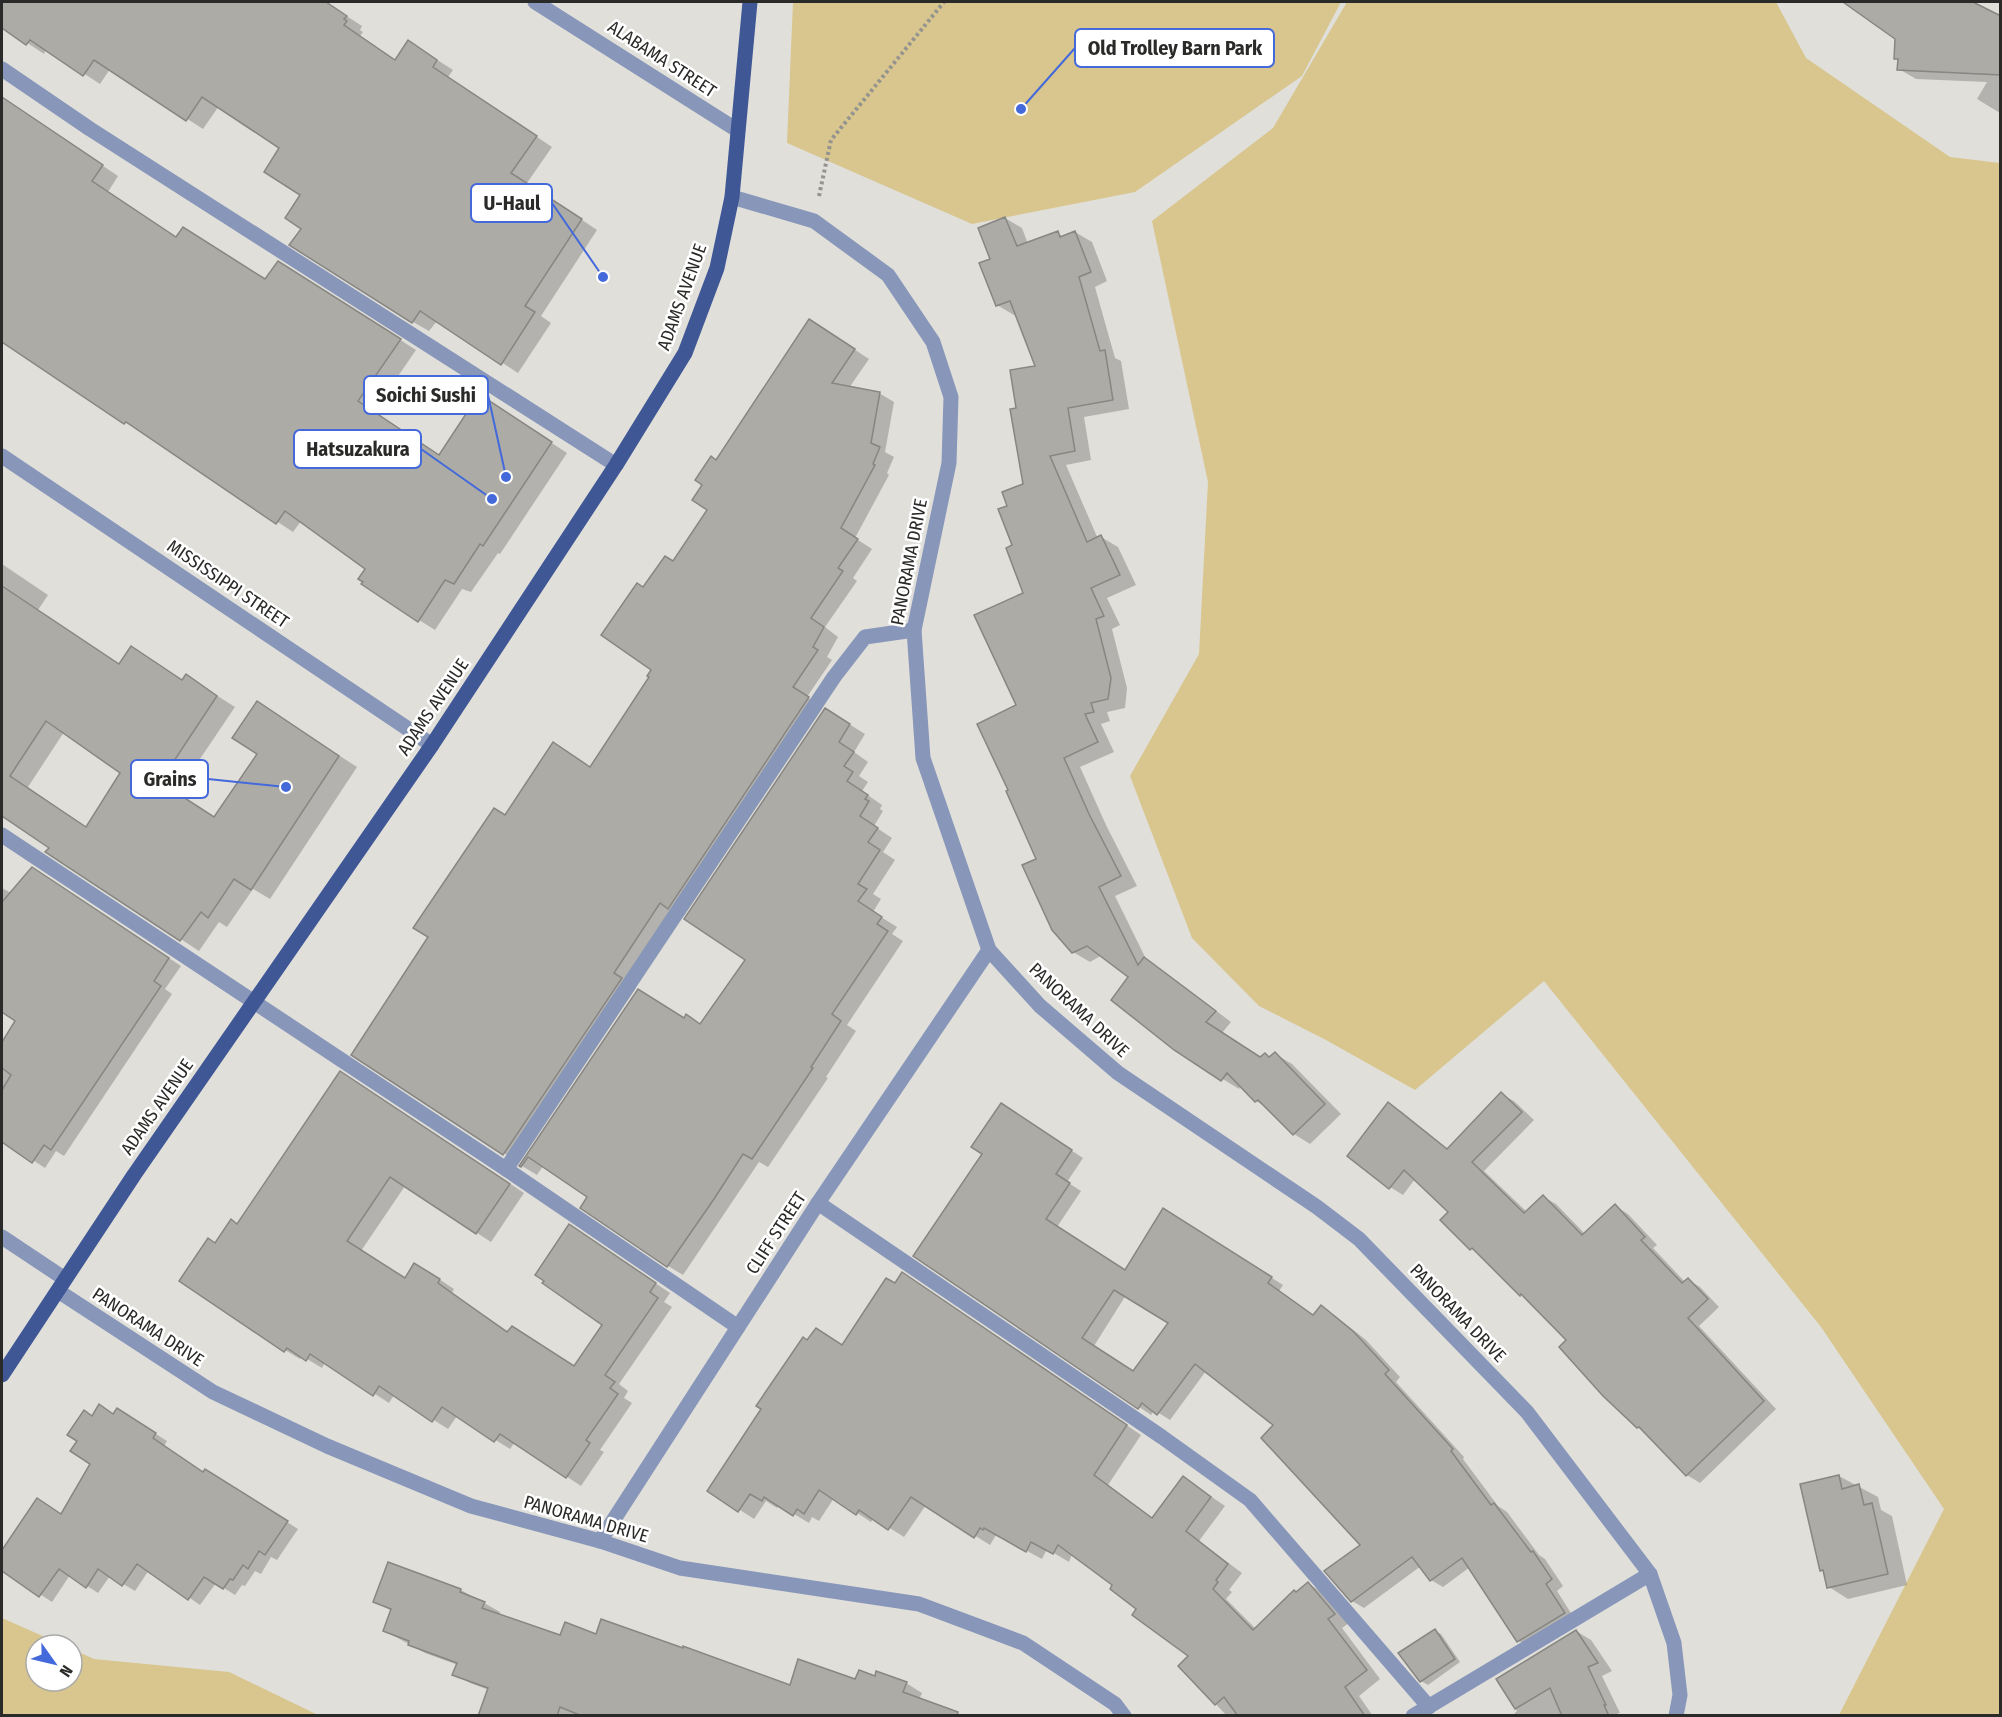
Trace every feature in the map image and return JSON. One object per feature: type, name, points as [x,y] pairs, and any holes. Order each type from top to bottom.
[{"type":"main road","name":"ADAMS AVENUE","points":[[2,1375],[134,1175],[432,745],[616,465],[685,353],[717,268],[732,197],[750,2]]},
{"type":"street","name":"ALABAMA STREET","points":[[535,2],[737,130]]},
{"type":"street","points":[[2,69],[90,129],[616,465]]},
{"type":"street","name":"PANORAMA DRIVE","points":[[732,197],[814,221],[888,275],[933,342],[951,397],[949,464],[914,630],[923,758],[989,950],[1040,1006],[1118,1073],[1359,1239],[1527,1412],[1650,1574],[1674,1643],[1680,1695],[1676,1716]]},
{"type":"street","name":"MISSISSIPPI STREET","points":[[2,456],[432,745]]},
{"type":"street","points":[[506,1169],[858,645],[865,637],[914,630]]},
{"type":"street","points":[[2,835],[506,1169],[738,1327]]},
{"type":"street","name":"CLIFF STREET","points":[[600,1540],[818,1203],[989,950]]},
{"type":"street","points":[[818,1203],[1162,1437],[1250,1500],[1429,1707]]},
{"type":"street","name":"PANORAMA DRIVE","points":[[2,1237],[61,1285],[213,1392],[327,1446],[471,1506],[600,1540],[680,1568],[919,1604],[1023,1643],[1115,1704],[1124,1716]]},
{"type":"street","points":[[1413,1716],[1650,1574]]},
{"type":"path","points":[[814,221],[831,140],[944,2]]},
{"type":"shaded area","points":[[793,2],[1341,2],[1302,76],[1135,192],[972,224],[787,143]]},
{"type":"shaded area","points":[[1347,2],[1776,2],[1806,58],[1950,157],[2000,163],[2000,1715],[1839,1715],[1944,1509],[1821,1327],[1544,981],[1415,1090],[1326,1040],[1259,1006],[1192,938],[1130,776],[1199,654],[1208,482],[1152,221],[1273,128]]},
{"type":"shaded area","points":[[2,1618],[36,1633],[24,1633],[24,1693],[84,1693],[84,1654],[94,1659],[229,1672],[318,1715],[2,1715]]},
{"type":"building","points":[[2,2],[326,2],[347,16],[344,19],[347,21],[344,25],[395,60],[408,40],[437,60],[433,67],[537,136],[511,173],[582,219],[525,306],[535,312],[501,365],[420,311],[412,323],[289,245],[301,229],[285,218],[300,195],[264,172],[279,148],[202,97],[186,121],[94,60],[83,76],[30,40],[26,45],[2,28]]},
{"type":"building","points":[[1843,2],[1973,2],[2001,16],[2001,75],[1897,70],[1898,59],[1894,59],[1895,39]]},
{"type":"building","points":[[2,97],[103,165],[92,181],[176,237],[183,227],[265,279],[278,261],[401,339],[358,401],[439,455],[479,394],[552,442],[483,546],[480,544],[454,584],[445,580],[418,622],[361,584],[363,582],[358,579],[365,569],[285,511],[276,524],[126,422],[124,424],[2,342]]},
{"type":"building","points":[[1005,217],[1017,246],[1058,231],[1060,237],[1075,231],[1091,272],[1079,277],[1100,351],[1105,350],[1113,400],[1068,408],[1075,451],[1050,456],[1087,542],[1101,535],[1120,575],[1091,588],[1104,616],[1096,619],[1111,678],[1108,699],[1091,703],[1094,712],[1085,714],[1098,742],[1064,758],[1089,814],[1121,876],[1099,887],[1138,965],[1144,957],[1216,1011],[1206,1022],[1260,1057],[1265,1053],[1269,1057],[1275,1052],[1325,1104],[1293,1135],[1258,1100],[1255,1102],[1227,1073],[1221,1081],[1174,1050],[1111,1000],[1128,977],[1087,946],[1072,953],[1052,930],[1022,865],[1036,859],[1006,791],[1008,790],[977,724],[1016,705],[974,615],[1023,593],[1006,548],[1012,545],[998,509],[1007,506],[1002,492],[1023,484],[1010,409],[1016,408],[1010,370],[1035,366],[1010,301],[996,306],[979,263],[990,259],[978,228]]},
{"type":"building","points":[[809,319],[855,349],[832,383],[880,392],[871,443],[880,447],[873,464],[875,465],[841,528],[858,539],[838,568],[843,571],[811,618],[824,627],[813,647],[818,650],[793,687],[809,697],[668,909],[660,903],[614,973],[622,978],[503,1155],[351,1055],[428,937],[413,928],[494,808],[505,815],[553,742],[590,767],[649,677],[647,676],[651,670],[601,635],[637,583],[643,587],[665,556],[673,561],[707,510],[692,500],[702,485],[695,480],[711,456],[716,460]]},
{"type":"building","points":[[2,586],[119,664],[131,646],[182,680],[186,674],[217,696],[160,782],[214,817],[257,754],[232,738],[257,701],[339,756],[251,890],[234,879],[208,918],[201,912],[180,941],[45,852],[49,848],[2,816]],"holes":[[[46,721],[120,773],[86,827],[10,776]]]},
{"type":"building","points":[[825,708],[850,724],[839,742],[854,752],[844,766],[853,772],[847,781],[868,795],[865,799],[869,801],[860,816],[878,828],[868,842],[880,850],[858,884],[867,889],[858,901],[882,917],[877,924],[888,931],[832,1014],[841,1021],[811,1067],[813,1068],[752,1159],[743,1154],[667,1267],[580,1208],[587,1197],[528,1157],[521,1167],[519,1166],[638,989],[684,1018],[686,1014],[700,1024],[745,960],[684,919]]},
{"type":"building","points":[[32,867],[169,958],[154,981],[161,986],[51,1150],[44,1145],[32,1163],[2,1142],[2,1090],[11,1075],[2,1068],[2,1042],[15,1021],[2,1012],[2,902]]},
{"type":"building","points":[[340,1071],[510,1184],[476,1234],[390,1177],[347,1241],[405,1278],[414,1263],[440,1279],[438,1283],[507,1332],[512,1326],[574,1366],[602,1325],[542,1283],[544,1281],[535,1275],[569,1224],[656,1283],[650,1292],[658,1298],[605,1375],[615,1382],[610,1388],[618,1394],[586,1440],[590,1443],[566,1478],[500,1434],[494,1442],[442,1407],[432,1422],[379,1386],[373,1396],[310,1354],[306,1361],[287,1348],[284,1352],[179,1281],[208,1238],[215,1243],[231,1219],[237,1224]]},
{"type":"building","points":[[1501,1092],[1522,1112],[1472,1162],[1524,1213],[1543,1195],[1582,1235],[1615,1204],[1645,1237],[1641,1240],[1682,1283],[1688,1278],[1708,1299],[1688,1318],[1764,1401],[1686,1476],[1639,1427],[1637,1428],[1603,1396],[1559,1347],[1566,1340],[1521,1294],[1520,1296],[1440,1220],[1448,1212],[1404,1170],[1389,1189],[1347,1156],[1388,1102],[1447,1149]]},
{"type":"building","points":[[1001,1103],[1072,1150],[1056,1174],[1070,1183],[1046,1219],[1125,1270],[1163,1208],[1272,1277],[1268,1283],[1313,1315],[1321,1305],[1354,1332],[1389,1370],[1385,1374],[1453,1449],[1451,1451],[1491,1505],[1494,1503],[1531,1552],[1533,1551],[1552,1579],[1546,1584],[1565,1613],[1517,1642],[1462,1558],[1430,1581],[1412,1557],[1351,1602],[1324,1571],[1360,1545],[1261,1438],[1273,1425],[1195,1364],[1157,1415],[1142,1403],[1138,1409],[913,1256],[982,1154],[971,1147]],"holes":[[[1114,1290],[1168,1323],[1133,1371],[1082,1338]]]},
{"type":"building","points":[[902,1272],[1127,1425],[1094,1475],[1152,1518],[1183,1476],[1211,1497],[1186,1531],[1228,1564],[1216,1580],[1218,1582],[1213,1589],[1253,1630],[1294,1590],[1296,1592],[1308,1582],[1335,1614],[1328,1619],[1367,1670],[1345,1687],[1365,1716],[1238,1716],[1224,1697],[1215,1705],[1178,1666],[1188,1656],[1132,1615],[1136,1609],[1110,1589],[1112,1585],[1058,1545],[1053,1554],[1031,1542],[1026,1552],[984,1528],[983,1530],[980,1528],[974,1538],[911,1497],[888,1530],[859,1510],[856,1515],[819,1490],[804,1514],[797,1509],[793,1516],[764,1497],[762,1501],[750,1494],[738,1512],[707,1491],[761,1409],[756,1406],[803,1337],[807,1340],[816,1328],[842,1345],[886,1278],[895,1283]]},
{"type":"building","points":[[99,1404],[113,1414],[117,1408],[156,1433],[153,1438],[203,1472],[205,1469],[288,1521],[265,1555],[259,1551],[248,1569],[243,1565],[233,1580],[230,1579],[223,1589],[204,1577],[188,1600],[137,1564],[122,1586],[98,1569],[86,1588],[59,1569],[39,1597],[2,1571],[2,1550],[37,1498],[61,1514],[90,1464],[70,1451],[77,1441],[67,1435],[84,1410],[92,1416]]},
{"type":"building","points":[[1839,1475],[1842,1489],[1859,1484],[1864,1505],[1872,1503],[1888,1574],[1827,1588],[1823,1570],[1820,1571],[1800,1484]]},
{"type":"building","points":[[388,1562],[461,1589],[460,1592],[485,1602],[482,1608],[560,1635],[565,1622],[596,1634],[601,1619],[790,1685],[798,1659],[855,1679],[859,1670],[875,1676],[876,1671],[907,1682],[903,1692],[958,1712],[957,1716],[582,1716],[560,1707],[557,1716],[478,1716],[488,1688],[452,1675],[457,1663],[408,1645],[409,1641],[383,1631],[391,1609],[373,1602]]},
{"type":"building","points":[[1435,1629],[1455,1659],[1420,1682],[1398,1653]]},
{"type":"building","points":[[1576,1630],[1598,1663],[1588,1667],[1609,1716],[1562,1716],[1550,1688],[1515,1709],[1496,1679]]},
{"type":"place","name":"Old Trolley Barn Park","points":[[1021,109]]},
{"type":"place","name":"U-Haul","points":[[603,277]]},
{"type":"place","name":"Soichi Sushi","points":[[506,477]]},
{"type":"place","name":"Hatsuzakura","points":[[492,499]]},
{"type":"place","name":"Grains","points":[[286,787]]}]
